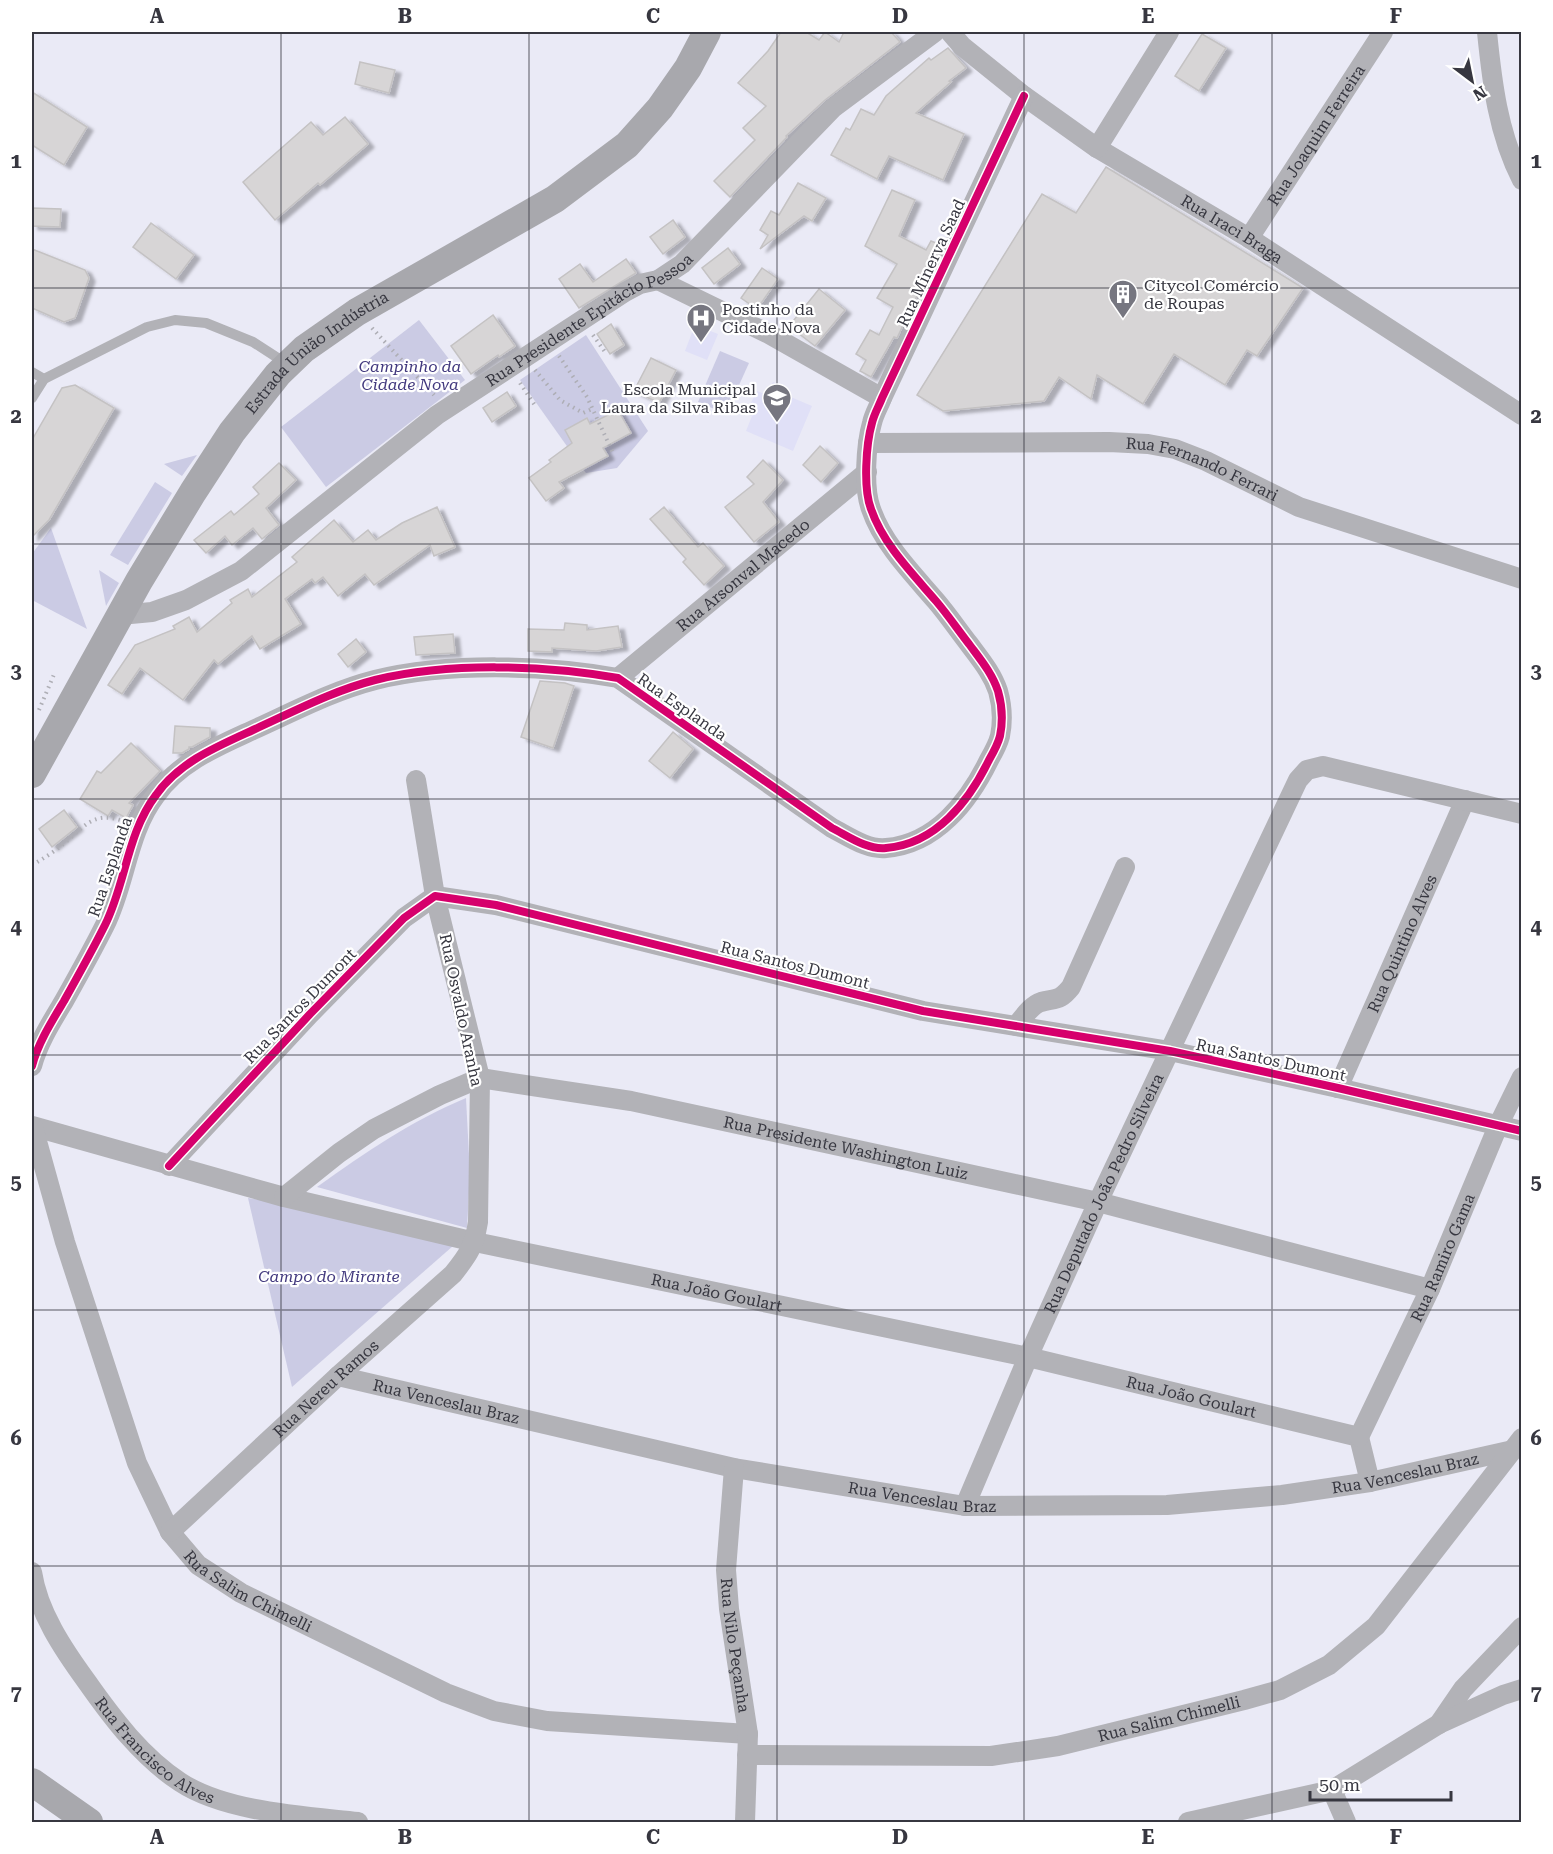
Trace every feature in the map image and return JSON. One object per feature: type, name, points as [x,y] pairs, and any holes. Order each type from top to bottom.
[{"type":"main road","name":"Estrada União Indústria","points":[[32,774],[120,615],[221,447],[258,396],[287,364],[304,349],[357,312],[555,199],[611,158],[627,145],[660,108],[688,68],[707,32]]},
{"type":"main road","points":[[32,1782],[89,1822]]},
{"type":"street","name":"Rua Presidente Epitácio Pessoa","points":[[120,615],[152,612],[186,600],[241,572],[447,408],[625,292],[640,284],[658,280],[682,264],[833,108],[935,32]]},
{"type":"street","points":[[1096,148],[1169,32]]},
{"type":"street","name":"Rua Joaquim Ferreira","points":[[1249,238],[1383,32]]},
{"type":"street","points":[[1487,32],[1493,86],[1503,134],[1521,180]]},
{"type":"street","name":"Rua Iraci Braga","points":[[961,36],[1024,96],[1096,148],[1249,238],[1521,415]]},
{"type":"street","name":"Rua Minerva Saad","points":[[868,443],[872,423],[882,398],[1024,96]]},
{"type":"street","points":[[658,280],[769,334],[882,398]]},
{"type":"street","name":"Rua Fernando Ferrari","points":[[868,443],[1109,442],[1148,444],[1175,449],[1206,461],[1299,507],[1521,579]]},
{"type":"street","name":"Rua Esplanda","points":[[32,1066],[46,1031],[107,922],[120,887],[134,836],[143,814],[157,792],[176,773],[200,756],[336,692],[375,680],[423,672],[472,669],[576,671],[618,678],[832,828],[863,844],[885,849],[912,842],[940,826],[958,809],[978,783],[1000,737],[1002,716],[998,691],[988,669],[943,609],[899,558],[882,532],[870,507],[867,472],[868,443]]},
{"type":"street","name":"Rua Arsonval Macedo","points":[[618,678],[867,472]]},
{"type":"street","name":"Rua Deputado João Pedro Silveira","points":[[965,1506],[1028,1357],[1098,1202],[1298,780],[1307,770],[1323,766],[1465,800]]},
{"type":"street","name":"Rua Osvaldo Aranha","points":[[416,780],[435,896],[480,1078],[478,1222],[475,1242]]},
{"type":"street","points":[[1465,800],[1521,814]]},
{"type":"street","name":"Rua Quintino Alves","points":[[1338,1088],[1465,800]]},
{"type":"street","points":[[1016,1026],[1034,1006],[1041,1002],[1058,999],[1071,987],[1125,867]]},
{"type":"street","name":"Rua Santos Dumont","points":[[169,1166],[310,1014],[404,918],[435,896],[496,905],[922,1011],[1170,1051],[1521,1131]]},
{"type":"street","name":"Rua Ramiro Gama","points":[[1359,1437],[1430,1289],[1498,1126],[1521,1077]]},
{"type":"street","points":[[284,1197],[339,1153],[374,1129],[440,1095],[480,1078]]},
{"type":"street","name":"Rua Presidente Washington Luiz","points":[[480,1078],[631,1101],[1098,1202],[1430,1289]]},
{"type":"street","name":"Rua João Goulart","points":[[32,1126],[284,1197],[475,1242],[1028,1357],[1359,1437]]},
{"type":"street","name":"Rua Salim Chimelli","points":[[32,1126],[65,1242],[137,1462],[170,1532],[198,1565],[241,1593],[446,1693],[494,1711],[547,1721],[748,1734]]},
{"type":"street","name":"Rua Nereu Ramos","points":[[170,1532],[338,1376],[453,1274],[467,1257],[475,1242]]},
{"type":"street","name":"Rua Venceslau Braz","points":[[338,1376],[734,1468],[965,1506],[1167,1505],[1282,1495],[1370,1482],[1519,1450]]},
{"type":"street","points":[[1359,1437],[1370,1482]]},
{"type":"street","name":"Rua Salim Chimelli","points":[[747,1755],[957,1757],[1000,1755],[1058,1746],[1280,1689],[1329,1665],[1376,1626],[1494,1471],[1519,1450]]},
{"type":"street","name":"Rua Nilo Peçanha","points":[[734,1468],[726,1570],[729,1610],[748,1734],[745,1822]]},
{"type":"street","name":"Rua Francisco Alves","points":[[32,1572],[46,1617],[70,1658],[127,1734],[161,1768],[182,1784],[223,1801],[264,1811],[358,1822]]},
{"type":"street","points":[[1438,1724],[1463,1689],[1521,1628]]},
{"type":"street","points":[[1188,1822],[1332,1790],[1438,1724],[1521,1689]]},
{"type":"street","points":[[1332,1790],[1346,1822]]},
{"type":"lane","points":[[32,398],[44,379],[147,327],[175,320],[206,323],[253,342],[287,364]]},
{"type":"lane","points":[[32,372],[44,379]]},
{"type":"path","points":[[357,312],[447,408]]},
{"type":"path","points":[[590,329],[605,352]]},
{"type":"path","points":[[556,351],[586,397],[614,455]]},
{"type":"path","points":[[533,367],[560,400],[583,413],[592,409]]},
{"type":"path","points":[[517,377],[536,407]]},
{"type":"path","points":[[36,716],[55,672]]},
{"type":"path","points":[[32,863],[34,864],[62,846],[89,821],[112,817],[130,824]]},
{"type":"shaded area","name":"Postinho da Cidade Nova","points":[[695,325],[718,334],[707,360],[685,351]]},
{"type":"shaded area","name":"Escola Municipal Laura da Silva Ribas","points":[[773,382],[788,389],[786,395],[812,406],[793,451],[746,431],[752,416],[746,413],[757,391],[767,395]]},
{"type":"green space","name":"Campinho da Cidade Nova","points":[[419,320],[465,380],[326,487],[281,427]]},
{"type":"green space","points":[[586,335],[648,431],[617,468],[586,473],[520,380]]},
{"type":"green space","points":[[720,351],[749,363],[726,414],[698,402]]},
{"type":"green space","points":[[197,455],[182,476],[164,464]]},
{"type":"green space","points":[[155,482],[172,493],[128,565],[110,555]]},
{"type":"green space","points":[[51,528],[87,629],[32,600],[32,554]]},
{"type":"green space","points":[[99,570],[119,583],[106,606]]},
{"type":"green space","points":[[466,1098],[470,1175],[467,1228],[317,1187],[389,1138]]},
{"type":"green space","name":"Campo do Mirante","points":[[248,1198],[296,1205],[453,1246],[292,1387]]},
{"type":"building","points":[[781,32],[806,32],[819,40],[825,32],[839,42],[844,32],[891,32],[900,42],[825,100],[786,136],[730,197],[714,181],[755,140],[743,128],[766,106],[738,83],[768,51]]},
{"type":"building","points":[[1202,34],[1226,48],[1199,91],[1175,76]]},
{"type":"building","points":[[948,48],[966,68],[916,113],[964,134],[943,180],[889,156],[877,179],[831,155],[846,128],[850,130],[861,109],[874,115],[886,96],[929,58],[931,60]]},
{"type":"building","points":[[360,62],[395,70],[389,93],[355,84]]},
{"type":"building","points":[[32,92],[87,127],[64,165],[32,145]]},
{"type":"building","points":[[345,117],[368,144],[275,220],[243,182],[311,122],[323,135]]},
{"type":"building","name":"Citycol Comércio de Roupas","points":[[1106,167],[1303,288],[1257,356],[1247,350],[1225,385],[1174,354],[1143,404],[1097,375],[1091,399],[1059,377],[1044,401],[943,411],[917,395],[1042,194],[1076,213]]},
{"type":"building","points":[[798,183],[826,198],[812,221],[804,216],[760,249],[768,235],[760,230],[771,211],[779,215]]},
{"type":"building","points":[[892,190],[915,200],[899,236],[926,250],[931,241],[941,245],[897,338],[894,337],[871,377],[860,371],[866,360],[856,354],[870,330],[879,335],[893,307],[877,298],[897,264],[865,246]]},
{"type":"building","points":[[32,208],[61,209],[60,227],[32,226]]},
{"type":"building","points":[[673,220],[685,237],[663,254],[650,237]]},
{"type":"building","points":[[151,223],[194,255],[176,279],[133,247]]},
{"type":"building","points":[[728,248],[740,264],[714,284],[702,268]]},
{"type":"building","points":[[32,249],[85,270],[89,278],[75,318],[64,322],[32,308]]},
{"type":"building","points":[[626,259],[636,273],[579,308],[559,279],[580,264],[593,282]]},
{"type":"building","points":[[762,268],[778,279],[757,309],[741,298]]},
{"type":"building","points":[[819,289],[845,310],[815,346],[789,326]]},
{"type":"building","points":[[493,315],[515,346],[471,374],[451,346]]},
{"type":"building","points":[[611,324],[624,345],[610,354],[597,334]]},
{"type":"building","points":[[651,358],[676,370],[659,403],[634,391]]},
{"type":"building","points":[[75,385],[114,408],[49,520],[32,537],[32,440],[62,388]]},
{"type":"building","points":[[507,392],[516,406],[492,422],[483,408]]},
{"type":"building","points":[[618,410],[631,433],[603,448],[608,456],[559,482],[564,488],[546,501],[529,478],[572,443],[565,430],[587,418],[590,424]]},
{"type":"building","points":[[820,446],[838,463],[821,482],[803,465]]},
{"type":"building","points":[[763,460],[783,480],[763,502],[779,522],[754,542],[725,507],[754,484],[747,477]]},
{"type":"building","points":[[279,463],[296,480],[266,508],[279,525],[262,539],[253,528],[232,545],[225,536],[206,553],[194,540],[231,511],[234,515],[259,494],[253,487]]},
{"type":"building","points":[[437,507],[455,547],[434,556],[430,545],[374,585],[365,574],[338,596],[323,577],[315,583],[312,579],[285,599],[301,624],[260,649],[252,636],[218,664],[214,660],[183,700],[140,668],[122,694],[108,685],[135,645],[175,629],[173,626],[189,617],[197,632],[232,603],[230,600],[248,589],[252,597],[297,562],[292,557],[334,520],[353,542],[368,530],[376,540],[402,523]]},
{"type":"building","points":[[664,507],[698,547],[703,543],[724,566],[704,585],[683,562],[686,559],[650,519]]},
{"type":"building","points":[[565,623],[587,625],[587,630],[618,626],[622,647],[596,651],[552,648],[552,652],[528,651],[528,629],[564,630]]},
{"type":"building","points":[[453,634],[455,653],[416,655],[414,637]]},
{"type":"building","points":[[356,639],[366,652],[348,667],[338,654]]},
{"type":"building","points":[[540,681],[574,686],[553,748],[521,737]]},
{"type":"building","points":[[175,726],[210,728],[210,737],[182,753],[173,753]]},
{"type":"building","points":[[673,732],[693,749],[670,778],[649,761]]},
{"type":"building","points":[[131,743],[160,771],[129,803],[133,805],[126,818],[112,810],[108,816],[80,799],[97,771],[101,773]]},
{"type":"building","points":[[64,810],[77,827],[52,847],[39,829]]},
{"type":"cycle path","points":[[32,1066],[46,1032],[105,925],[139,825],[146,810],[165,783],[188,764],[226,742],[328,696],[375,680],[434,670],[496,667],[559,670],[618,678],[832,828],[858,842],[879,848],[904,845],[920,838],[949,818],[972,790],[998,742],[1002,719],[998,691],[981,661],[940,606],[899,558],[876,522],[868,500],[867,454],[875,413],[1024,96]]},
{"type":"cycle path","points":[[169,1166],[310,1014],[404,918],[435,896],[496,905],[923,1011],[1170,1051],[1522,1131]]},
{"type":"place","name":"Citycol Comércio de Roupas","points":[[1123,320]]},
{"type":"place","name":"Postinho da Cidade Nova","points":[[701,344]]},
{"type":"place","name":"Escola Municipal Laura da Silva Ribas","points":[[777,424]]}]
